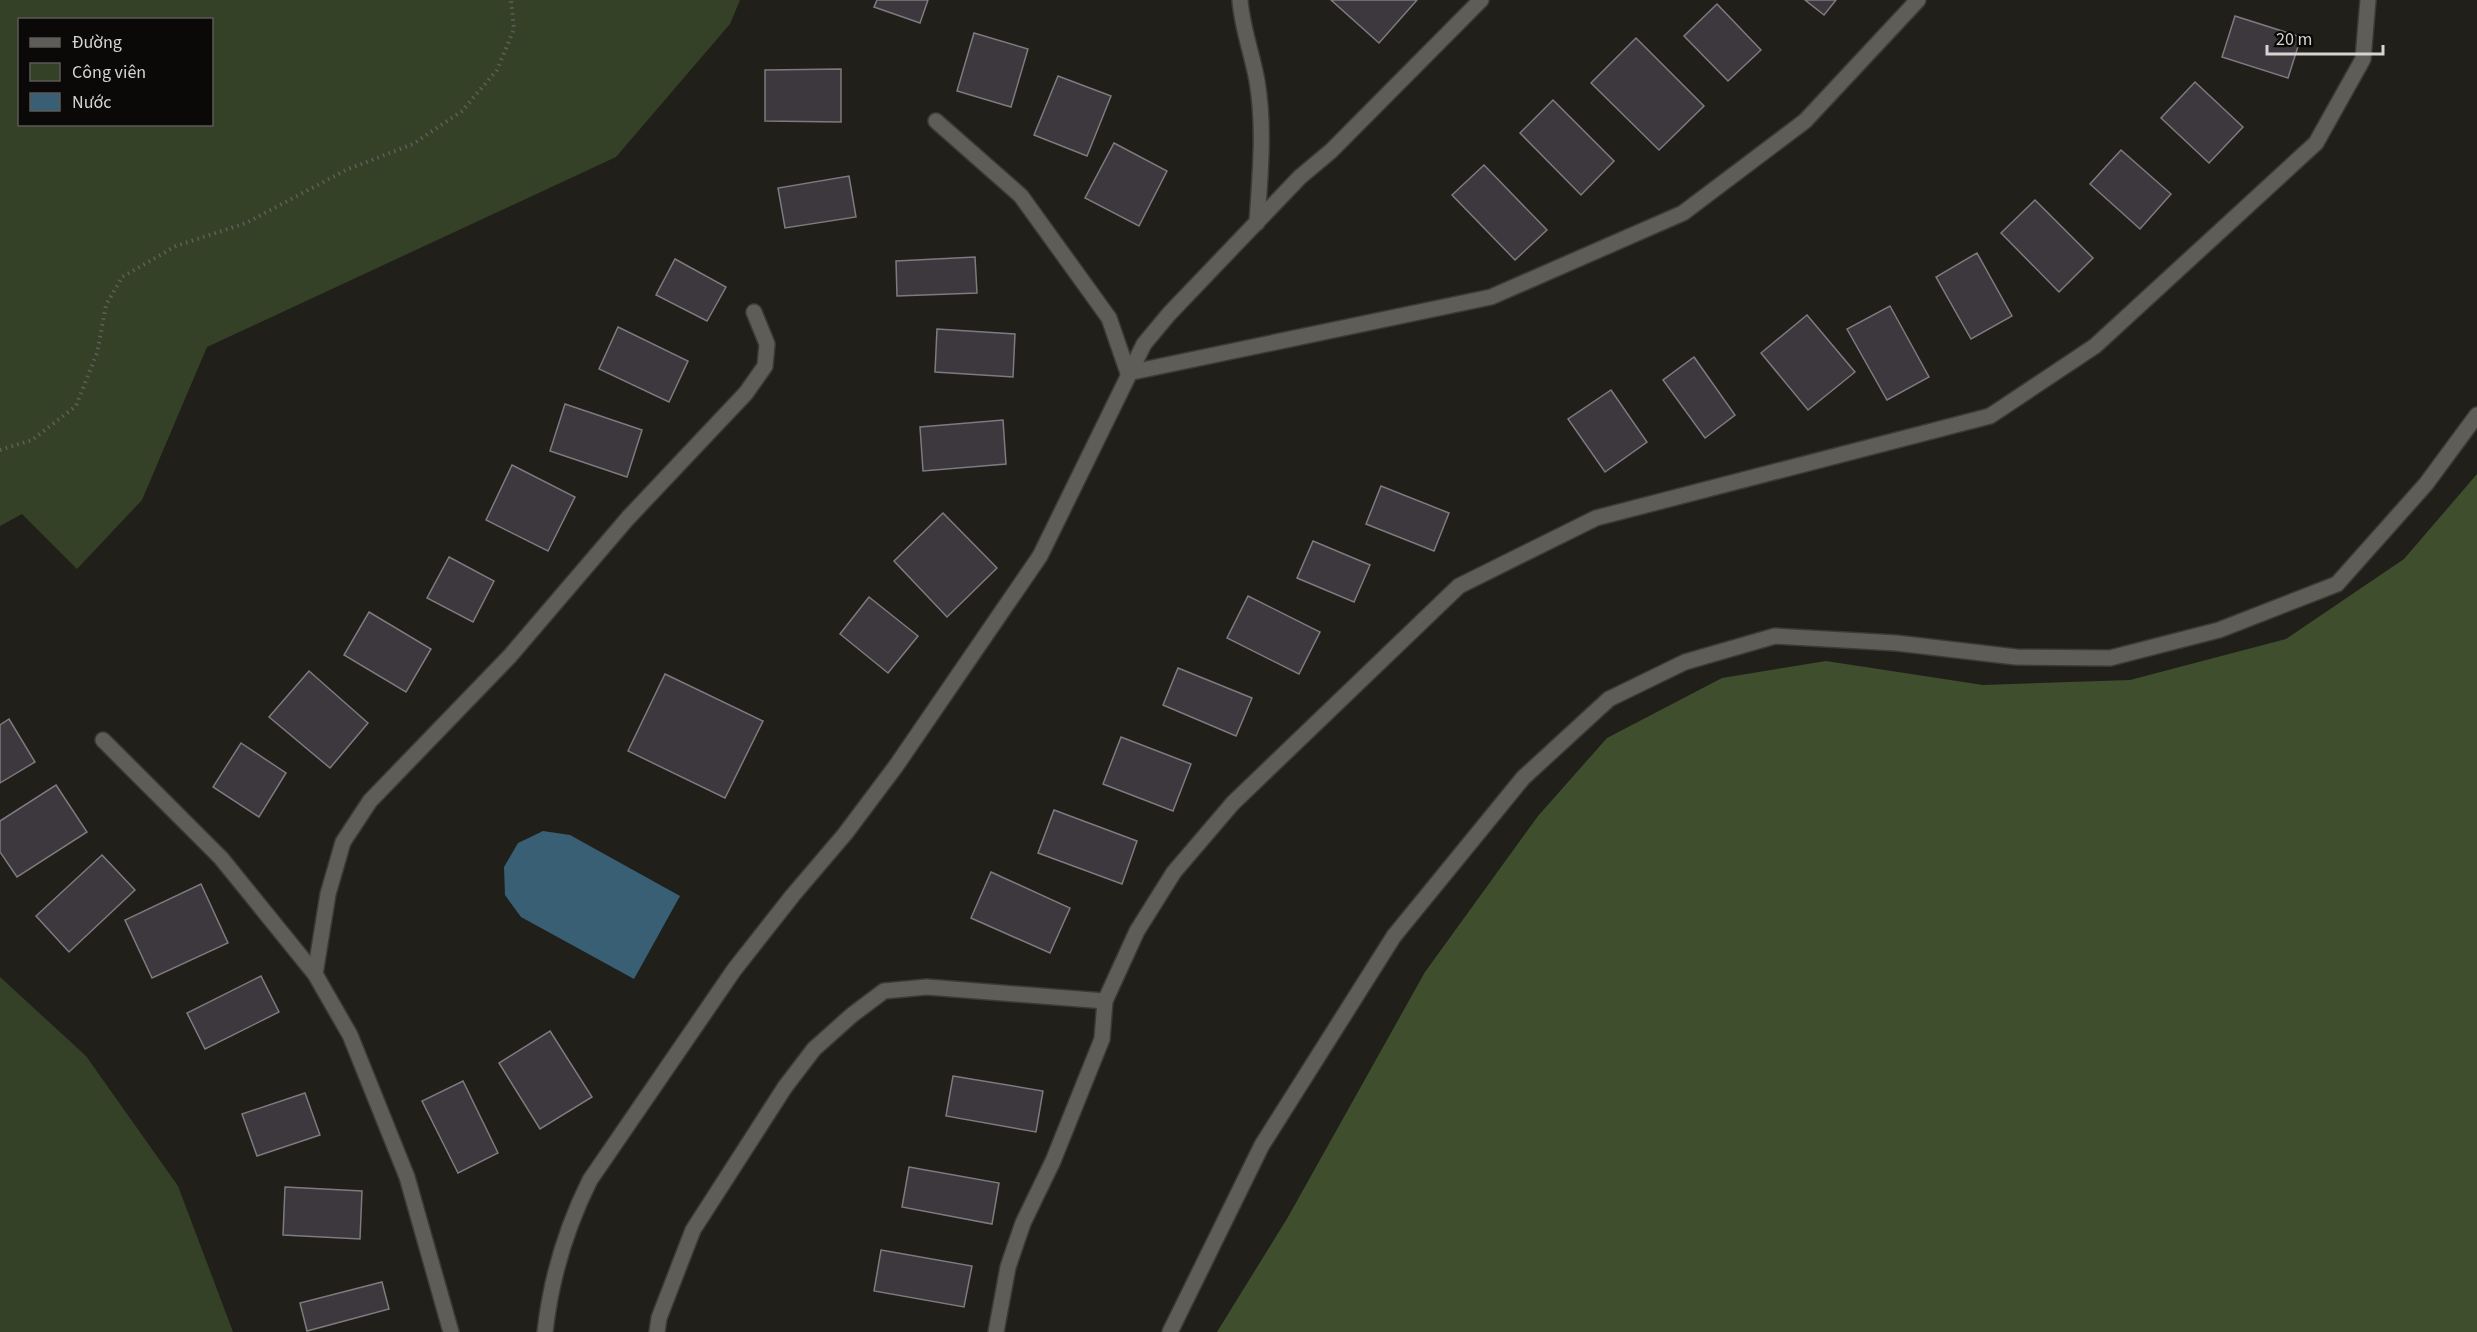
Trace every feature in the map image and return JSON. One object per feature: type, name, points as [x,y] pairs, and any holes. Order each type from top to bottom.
[{"type":"street","points":[[1240,0],[1242,27],[1256,79],[1260,111],[1262,154],[1257,223]]},
{"type":"street","points":[[544,1332],[549,1297],[561,1250],[576,1209],[590,1180],[734,970],[845,834],[896,766],[1040,556],[1144,344],[1169,314],[1257,223],[1481,0]]},
{"type":"street","points":[[1128,373],[1491,297],[1683,213],[1805,121],[1918,0]]},
{"type":"street","points":[[996,1332],[1008,1267],[1023,1223],[1053,1161],[1102,1039],[1105,1001],[1137,931],[1174,872],[1233,803],[1459,586],[1596,518],[1990,416],[2096,346],[2316,143],[2363,59],[2368,0]]},
{"type":"street","points":[[936,121],[1021,196],[1109,318],[1128,373]]},
{"type":"street","points":[[315,975],[328,894],[343,842],[370,801],[510,656],[628,518],[746,393],[765,366],[767,344],[754,312]]},
{"type":"street","points":[[1170,1332],[1263,1145],[1394,936],[1523,778],[1609,699],[1685,662],[1775,636],[1896,643],[2016,657],[2110,658],[2219,630],[2337,584],[2426,484],[2477,415]]},
{"type":"street","points":[[103,740],[221,858],[315,975],[350,1035],[407,1177],[452,1332]]},
{"type":"street","points":[[657,1332],[659,1318],[693,1230],[785,1088],[814,1049],[852,1015],[884,991],[927,987],[1105,1001]]},
{"type":"path","points":[[0,450],[32,440],[76,406],[97,353],[106,305],[122,277],[176,246],[246,223],[346,170],[413,144],[462,111],[497,70],[514,29],[511,0]]},
{"type":"green space","points":[[0,0],[740,0],[730,24],[616,157],[207,347],[142,500],[77,569],[22,514],[0,526]]},
{"type":"green space","points":[[2477,474],[2477,1332],[1217,1332],[1288,1217],[1425,972],[1538,816],[1607,738],[1722,678],[1826,661],[1983,685],[2130,680],[2286,639],[2404,559]]},
{"type":"green space","points":[[0,977],[86,1056],[178,1186],[233,1332],[0,1332]]},
{"type":"water","points":[[543,831],[570,835],[680,896],[634,979],[521,917],[505,895],[504,867],[518,843]]},
{"type":"building","points":[[877,0],[928,0],[920,23],[874,7]]},
{"type":"building","points":[[1331,0],[1417,0],[1379,43]]},
{"type":"building","points":[[1805,0],[1836,0],[1824,15]]},
{"type":"building","points":[[1717,4],[1761,50],[1728,81],[1684,36]]},
{"type":"building","points":[[2235,16],[2301,37],[2288,78],[2222,57]]},
{"type":"building","points":[[974,33],[1028,49],[1011,107],[957,91]]},
{"type":"building","points":[[1636,38],[1704,106],[1659,150],[1591,83]]},
{"type":"building","points":[[841,69],[841,122],[765,121],[765,70]]},
{"type":"building","points":[[1058,76],[1111,96],[1087,156],[1034,135]]},
{"type":"building","points":[[2195,82],[2243,127],[2209,163],[2161,118]]},
{"type":"building","points":[[1553,100],[1614,161],[1581,195],[1520,133]]},
{"type":"building","points":[[1114,143],[1167,171],[1139,226],[1085,198]]},
{"type":"building","points":[[2121,150],[2171,194],[2140,229],[2090,184]]},
{"type":"building","points":[[1484,165],[1547,230],[1515,260],[1452,195]]},
{"type":"building","points":[[849,176],[856,217],[785,228],[778,188]]},
{"type":"building","points":[[2035,200],[2093,258],[2059,292],[2001,233]]},
{"type":"building","points":[[1977,253],[2012,316],[1971,339],[1936,277]]},
{"type":"building","points":[[975,257],[977,293],[897,296],[896,261]]},
{"type":"building","points":[[675,259],[726,287],[707,321],[656,295]]},
{"type":"building","points":[[1890,306],[1929,377],[1887,400],[1847,329]]},
{"type":"building","points":[[1807,315],[1855,372],[1808,410],[1761,353]]},
{"type":"building","points":[[618,327],[688,361],[669,402],[599,369]]},
{"type":"building","points":[[937,329],[1015,334],[1013,377],[935,372]]},
{"type":"building","points":[[1694,357],[1735,415],[1705,438],[1663,380]]},
{"type":"building","points":[[1611,390],[1647,442],[1605,472],[1568,419]]},
{"type":"building","points":[[565,404],[642,430],[627,477],[550,451]]},
{"type":"building","points":[[1003,420],[1006,464],[923,471],[920,427]]},
{"type":"building","points":[[512,465],[575,497],[548,551],[486,520]]},
{"type":"building","points":[[1381,486],[1449,513],[1434,551],[1366,524]]},
{"type":"building","points":[[943,513],[997,568],[947,617],[894,561]]},
{"type":"building","points":[[1313,541],[1370,565],[1354,602],[1297,578]]},
{"type":"building","points":[[449,557],[494,581],[473,622],[427,598]]},
{"type":"building","points":[[1248,596],[1320,632],[1299,674],[1227,638]]},
{"type":"building","points":[[869,597],[918,636],[888,673],[840,634]]},
{"type":"building","points":[[369,612],[431,649],[406,692],[344,655]]},
{"type":"building","points":[[1178,668],[1252,698],[1236,736],[1163,705]]},
{"type":"building","points":[[309,671],[368,723],[330,768],[269,717]]},
{"type":"building","points":[[665,674],[763,721],[725,798],[628,751]]},
{"type":"building","points":[[9,719],[35,762],[0,783],[0,725]]},
{"type":"building","points":[[1121,737],[1191,764],[1173,811],[1103,784]]},
{"type":"building","points":[[241,743],[286,773],[259,817],[213,787]]},
{"type":"building","points":[[56,785],[87,832],[17,877],[0,852],[0,821]]},
{"type":"building","points":[[1054,810],[1137,841],[1122,884],[1038,853]]},
{"type":"building","points":[[102,855],[135,890],[69,952],[36,916]]},
{"type":"building","points":[[991,872],[1070,908],[1050,953],[971,918]]},
{"type":"building","points":[[201,884],[228,943],[152,978],[125,920]]},
{"type":"building","points":[[261,976],[279,1012],[205,1049],[187,1013]]},
{"type":"building","points":[[550,1031],[592,1097],[540,1129],[499,1063]]},
{"type":"building","points":[[953,1076],[1043,1091],[1036,1132],[946,1116]]},
{"type":"building","points":[[463,1081],[498,1153],[458,1173],[422,1101]]},
{"type":"building","points":[[305,1093],[320,1135],[257,1156],[242,1114]]},
{"type":"building","points":[[909,1167],[999,1183],[992,1224],[902,1207]]},
{"type":"building","points":[[285,1187],[362,1191],[360,1239],[283,1235]]},
{"type":"building","points":[[881,1250],[972,1266],[964,1307],[874,1291]]},
{"type":"building","points":[[382,1282],[389,1309],[307,1331],[300,1303]]}]
